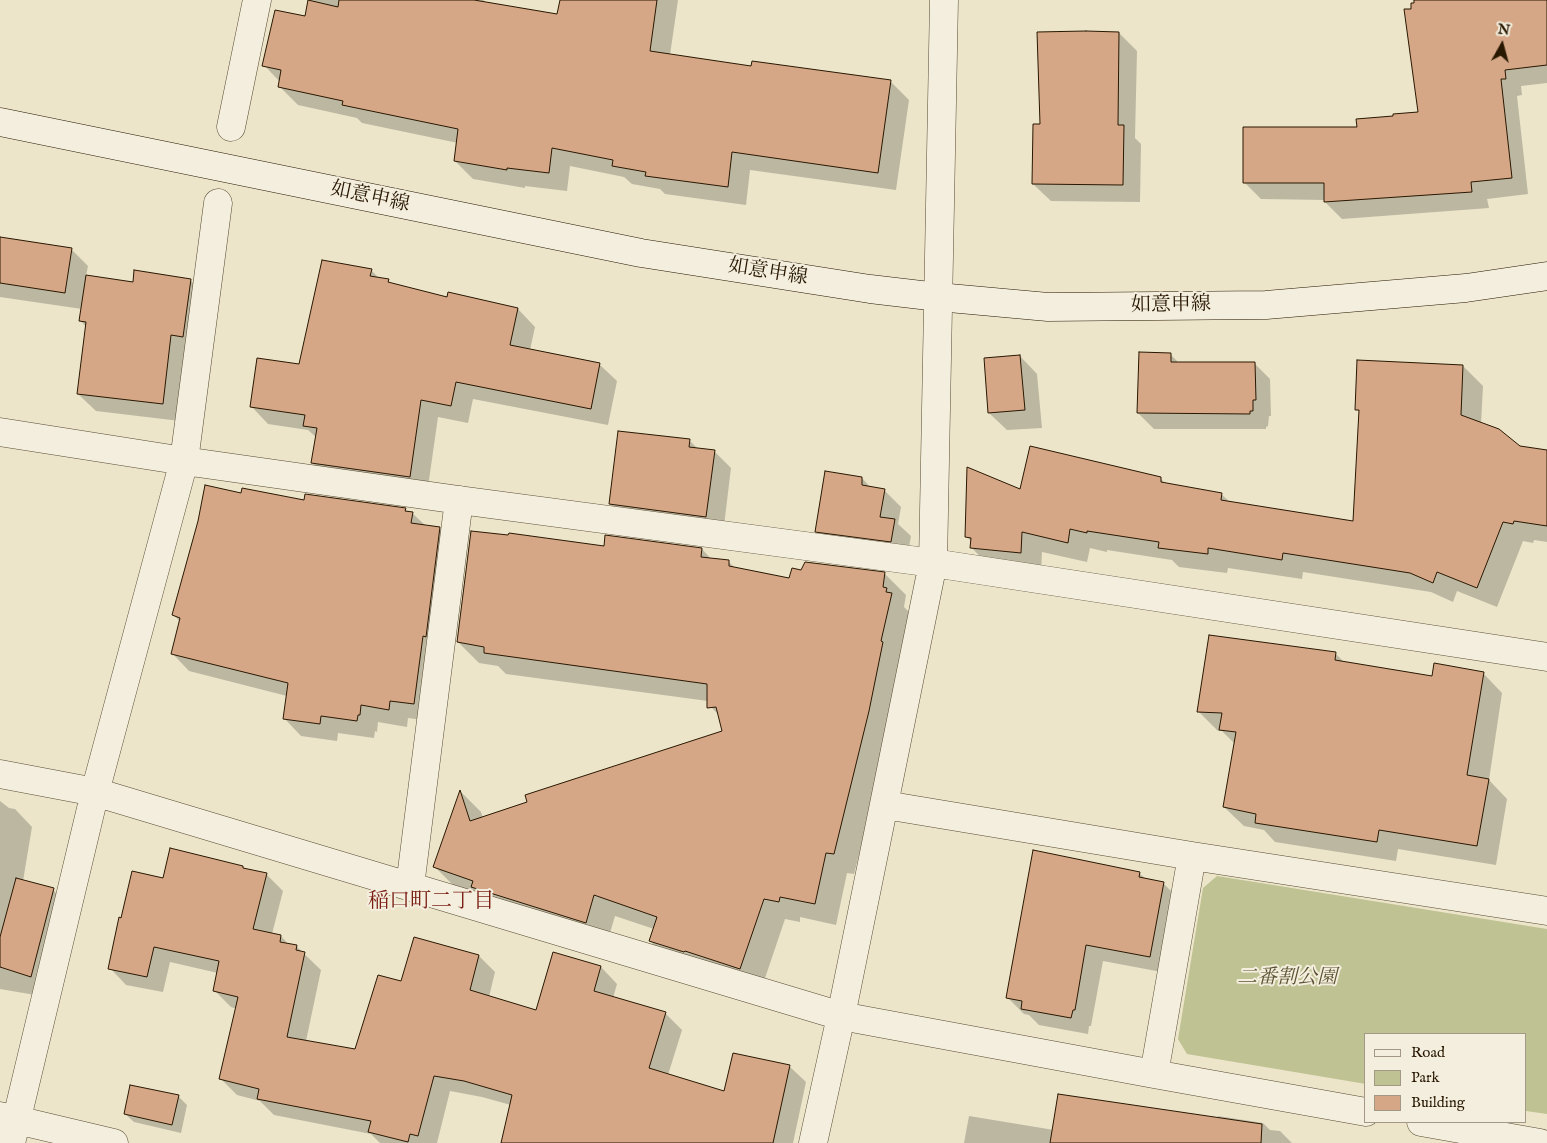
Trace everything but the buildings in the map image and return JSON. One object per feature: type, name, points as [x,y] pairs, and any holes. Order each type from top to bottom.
[{"type":"street","points":[[231,127],[257,0]]},
{"type":"street","points":[[813,1143],[885,805],[933,563],[944,0]]},
{"type":"street","name":"如意申線","points":[[0,122],[641,253],[938,298],[1048,307],[1266,305],[1466,288],[1547,276]]},
{"type":"street","points":[[114,1143],[9,1126],[184,461],[218,203]]},
{"type":"street","points":[[0,432],[184,461],[458,500],[933,563],[1547,657]]},
{"type":"street","points":[[410,886],[458,500]]},
{"type":"street","points":[[0,774],[96,792],[841,1016],[1364,1112]]},
{"type":"street","points":[[885,805],[1192,856],[1547,911]]},
{"type":"street","points":[[1154,1074],[1192,856]]},
{"type":"street","points":[[1427,1123],[1540,1143]]},
{"type":"green space","name":"二番割公園","points":[[1217,876],[1547,929],[1547,1114],[1527,1111],[1527,1033],[1364,1033],[1364,1084],[1187,1054],[1178,1039],[1203,888]]},
{"type":"district","name":"稲口町二丁目","points":[[431,903]]}]
